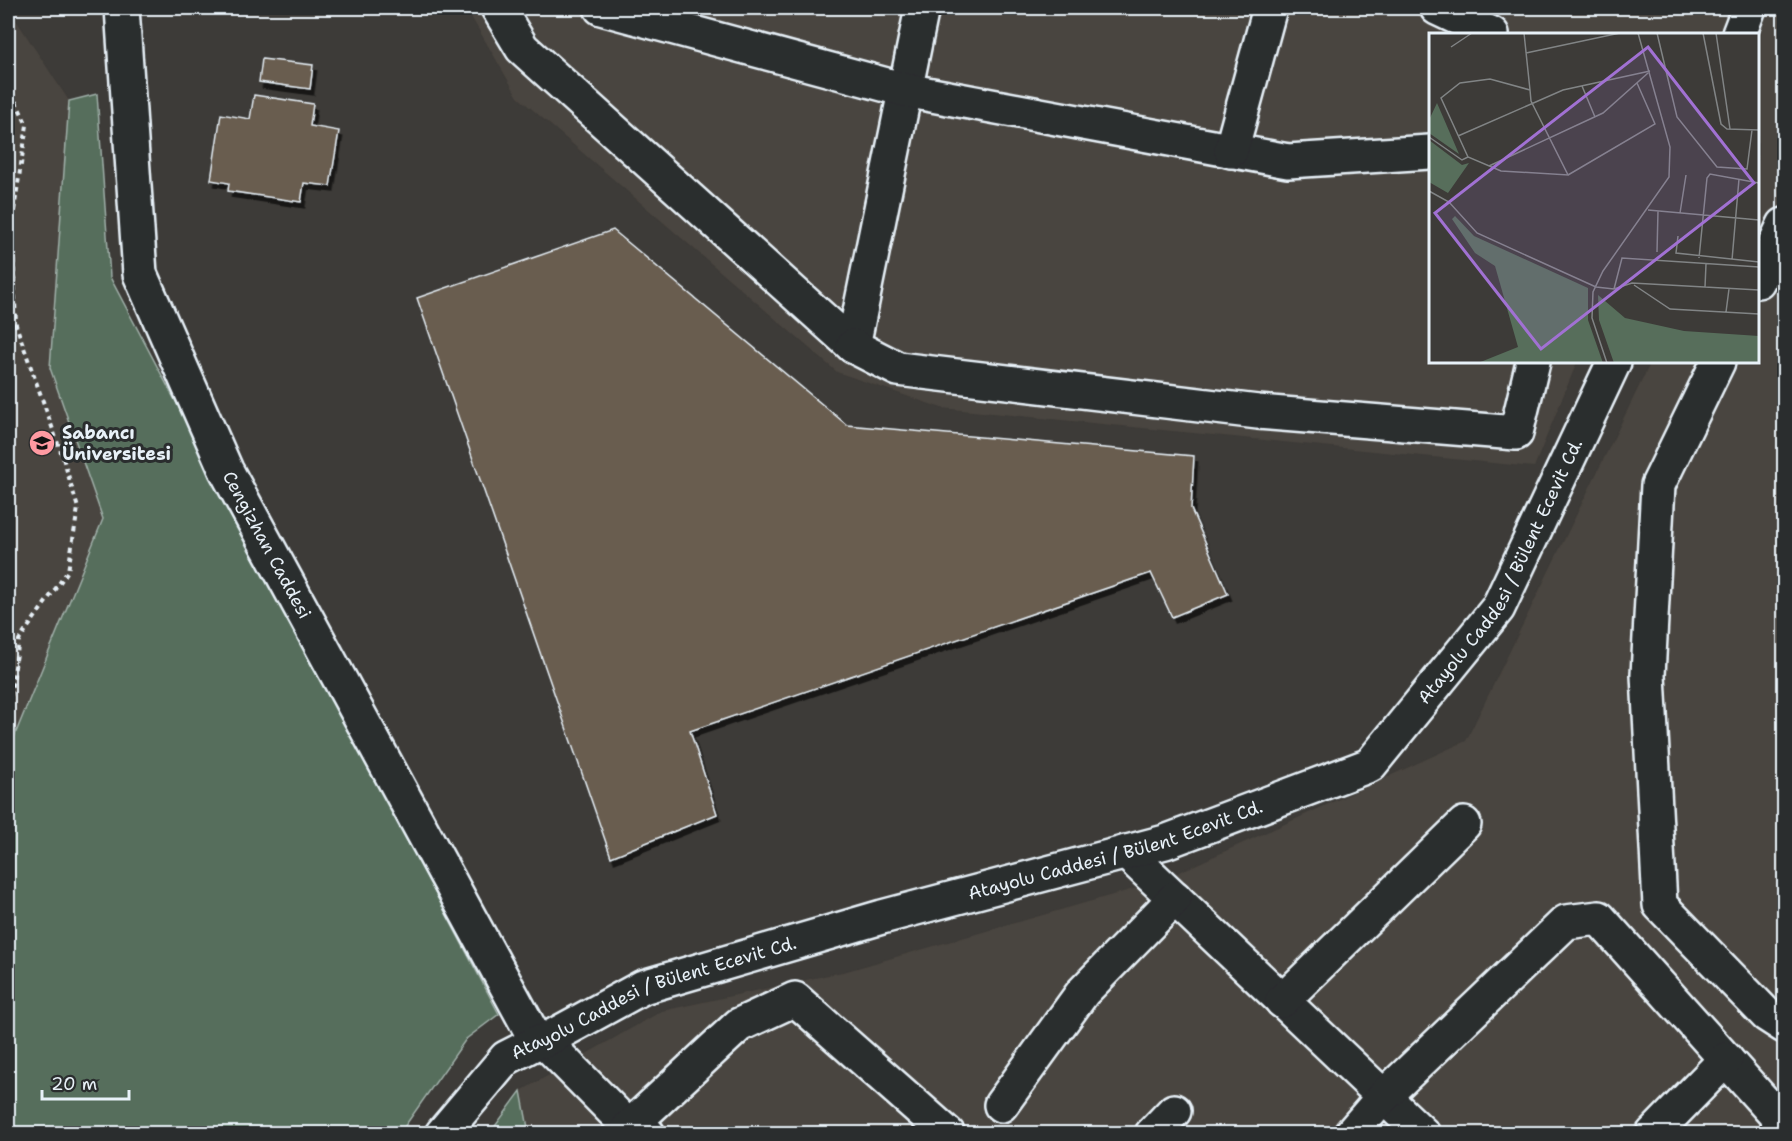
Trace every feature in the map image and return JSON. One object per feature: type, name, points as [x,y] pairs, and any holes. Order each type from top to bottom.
[{"type":"street","name":"Cengizhan Caddesi","points":[[122,8],[140,274],[226,471],[541,1041],[638,1130]]},
{"type":"street","points":[[498,8],[522,48],[853,346],[898,369],[1258,411],[1516,433],[1533,363]]},
{"type":"street","points":[[601,8],[905,90],[1288,161],[1429,152]]},
{"type":"street","points":[[853,346],[922,8]]},
{"type":"street","points":[[1231,151],[1270,8]]},
{"type":"street","points":[[1437,8],[1490,33]]},
{"type":"street","points":[[1739,33],[1749,8]]},
{"type":"street","points":[[1759,279],[1785,225]]},
{"type":"street","name":"Atayolu Caddesi / Bülent Ecevit Cd.","points":[[442,1134],[506,1058],[643,987],[882,916],[1165,842],[1370,765],[1498,608],[1614,363]]},
{"type":"street","points":[[1718,363],[1658,485],[1648,675],[1660,905],[1767,1015],[1785,1026]]},
{"type":"street","points":[[1282,1000],[1464,824]]},
{"type":"street","points":[[1126,852],[1424,1134]]},
{"type":"street","points":[[1001,1105],[1083,992],[1175,898]]},
{"type":"street","points":[[1351,1134],[1383,1097],[1566,922],[1599,918],[1785,1124]]},
{"type":"street","points":[[638,1130],[739,1025],[795,999],[948,1134]]},
{"type":"street","points":[[1653,1134],[1726,1059]]},
{"type":"path","points":[[8,86],[27,125],[12,223],[16,325],[63,458],[78,508],[68,571],[19,640],[8,714]]},
{"type":"shaded area","name":"Sabancı Üniversitesi","points":[[8,8],[69,101],[50,368],[103,519],[8,752]]},
{"type":"shaded area","points":[[466,8],[1784,8],[1784,1133],[529,1134],[521,1091],[662,1011],[847,971],[1158,882],[1466,741],[1651,363],[1759,363],[1759,33],[1429,33],[1429,363],[1577,363],[1534,467],[942,408],[837,372],[518,97]]},
{"type":"green space","points":[[97,94],[110,277],[499,1014],[466,1039],[400,1133],[8,1134],[8,752],[103,519],[50,368],[69,101]]},
{"type":"green space","points":[[521,1091],[529,1133],[490,1133]]},
{"type":"building","points":[[262,59],[313,65],[310,89],[259,82]]},
{"type":"building","points":[[254,95],[313,104],[310,126],[339,131],[330,186],[304,183],[301,202],[228,191],[229,183],[211,180],[221,114],[250,119]]},
{"type":"building","points":[[613,230],[847,425],[1194,456],[1191,509],[1228,594],[1172,617],[1151,573],[690,731],[717,814],[611,857],[417,298]]},
{"type":"place","name":"Sabancı Üniversitesi","points":[[42,443]]}]
